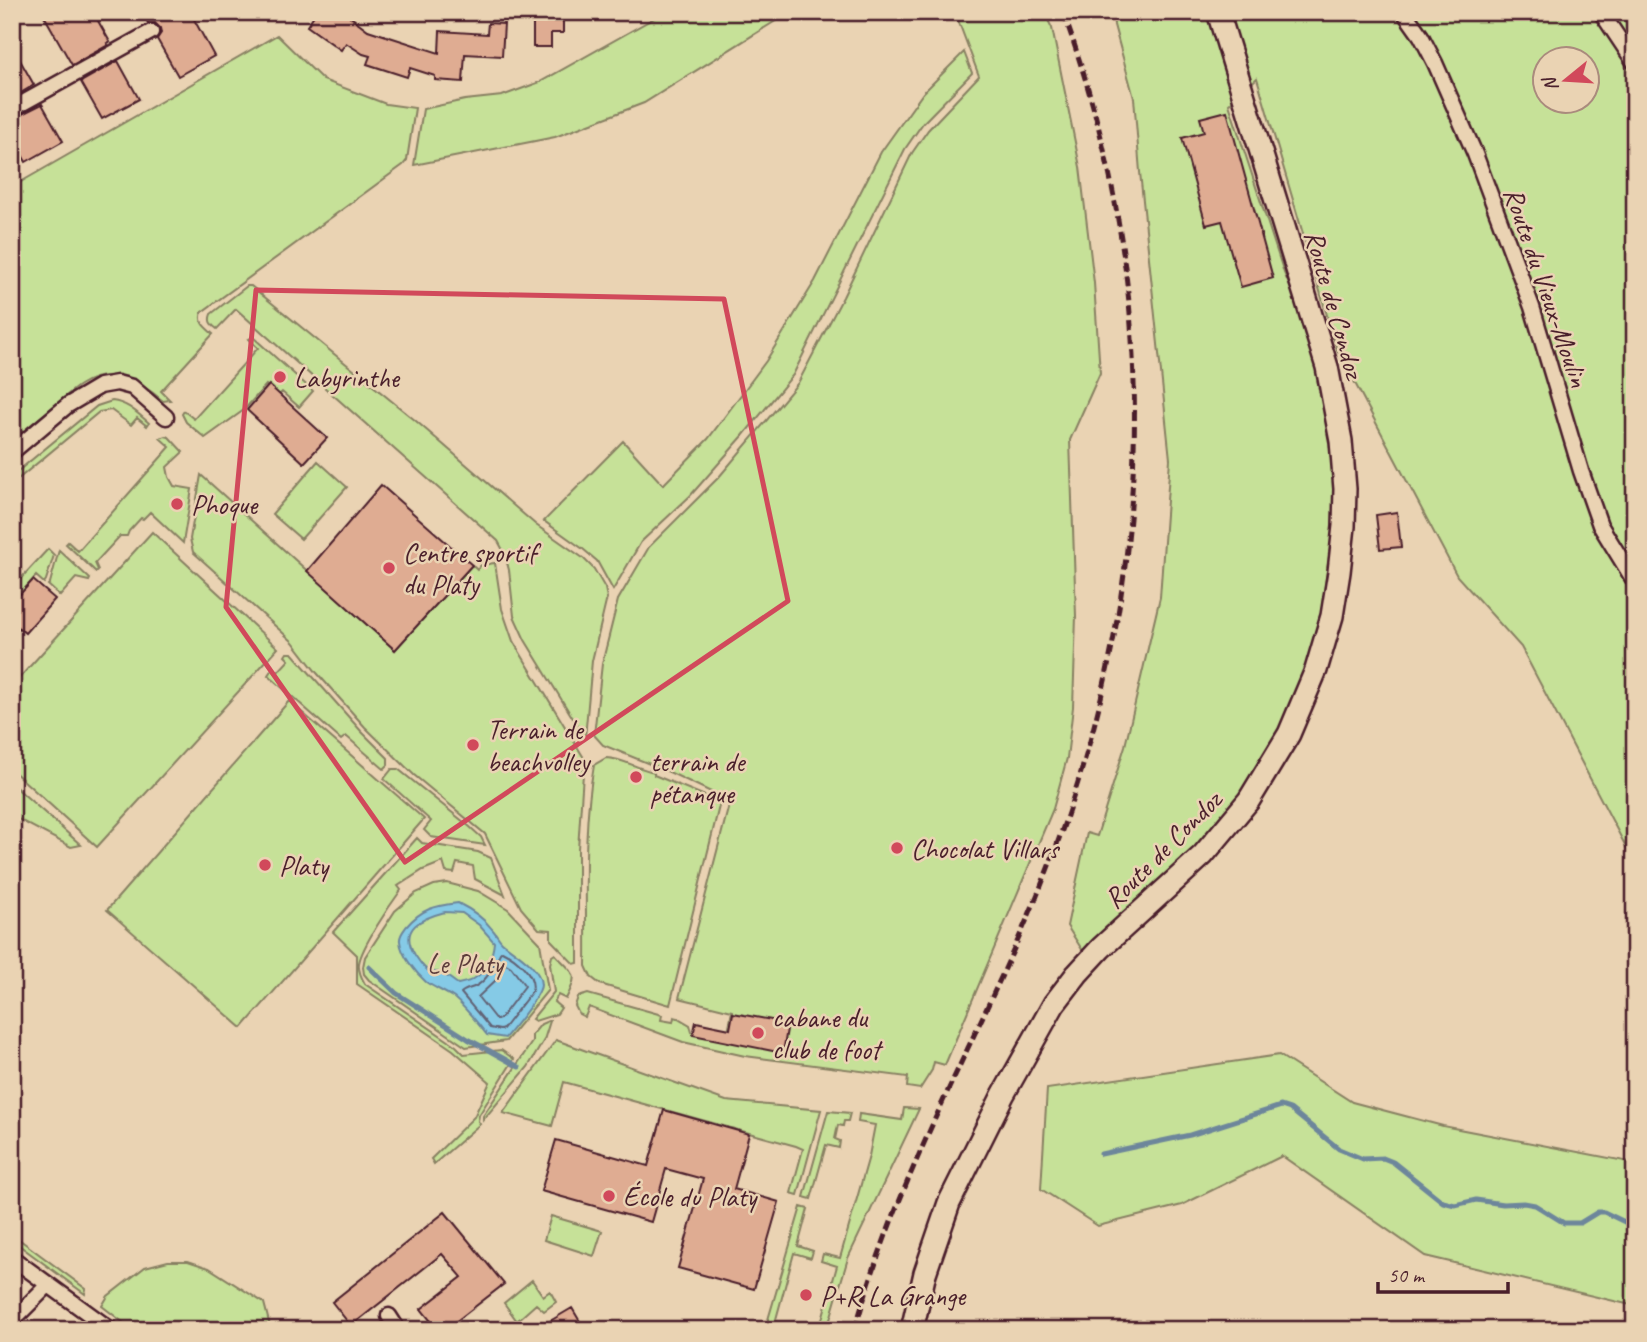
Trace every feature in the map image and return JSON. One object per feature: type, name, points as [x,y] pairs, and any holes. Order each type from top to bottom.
[{"type":"main road","name":"Route de Condoz","points":[[912,1330],[925,1273],[949,1203],[1003,1095],[1054,1004],[1101,948],[1203,855],[1249,800],[1289,734],[1316,670],[1332,616],[1344,526],[1345,489],[1341,441],[1327,367],[1218,12]]},
{"type":"street","name":"Route du Vieux-Moulin","points":[[1404,12],[1421,36],[1475,154],[1532,307],[1581,471],[1601,525],[1635,582]]},
{"type":"street","points":[[1601,12],[1635,63]]},
{"type":"street","points":[[12,109],[151,32]]},
{"type":"street","points":[[12,452],[68,405],[100,386],[117,383],[132,387],[166,417]]},
{"type":"street","points":[[12,1258],[111,1330]]},
{"type":"street","points":[[12,1321],[48,1285]]},
{"type":"street","points":[[388,1316],[398,1330]]},
{"type":"highlighted area","points":[[256,290],[724,299],[788,601],[405,862],[226,607]]},
{"type":"green space","points":[[665,12],[790,12],[644,103],[555,137],[414,165],[423,109],[502,96],[540,82]]},
{"type":"green space","points":[[955,12],[1044,12],[1052,28],[1080,167],[1094,283],[1100,373],[1070,440],[1076,616],[1073,707],[1067,758],[1053,809],[945,1065],[934,1062],[920,1089],[907,1087],[908,1077],[745,1056],[683,1042],[589,1007],[585,1017],[579,1014],[575,1006],[578,997],[588,994],[662,1015],[661,1020],[673,1022],[674,1017],[678,1018],[690,1025],[692,1032],[727,1037],[732,1011],[679,998],[730,801],[603,745],[594,735],[602,664],[618,600],[649,547],[719,477],[798,383],[843,297],[912,153],[928,130],[979,76]]},
{"type":"green space","points":[[1113,12],[1635,12],[1635,864],[1521,647],[1457,576],[1337,349],[1257,78],[1229,104],[1284,273],[1301,313],[1319,369],[1334,442],[1334,521],[1321,614],[1306,670],[1279,731],[1242,793],[1203,840],[1083,951],[1067,926],[1087,833],[1097,836],[1125,746],[1160,597],[1170,459],[1134,98],[1114,25]]},
{"type":"green space","points":[[277,35],[323,80],[386,104],[415,108],[407,160],[202,312],[202,322],[213,334],[161,391],[170,400],[163,401],[134,381],[124,378],[103,376],[91,379],[77,387],[12,440],[12,187]]},
{"type":"green space","points":[[964,52],[972,73],[923,123],[905,149],[793,375],[690,496],[641,542],[613,590],[597,561],[544,521],[623,441],[663,485],[708,439],[766,361],[815,281],[881,152],[923,93]]},
{"type":"green space","points":[[247,286],[251,286],[416,421],[536,525],[583,558],[594,569],[605,588],[607,598],[592,661],[585,738],[525,640],[514,616],[509,570],[498,541],[236,309],[217,329],[212,324],[211,314]]},
{"type":"green space","points":[[249,339],[313,391],[299,407],[282,392],[278,396],[266,385],[244,410],[205,438],[186,422],[182,414],[184,411],[194,419],[258,348]]},
{"type":"green space","points":[[112,401],[128,406],[149,423],[147,426],[137,418],[131,425],[111,410],[99,412],[12,484],[12,476],[97,406]]},
{"type":"green space","points":[[165,436],[183,452],[167,467],[169,477],[174,486],[192,489],[183,543],[150,512],[141,518],[127,536],[120,536],[95,563],[98,570],[96,572],[66,544],[68,542],[78,551],[170,447],[160,438]]},
{"type":"green space","points":[[318,461],[347,487],[301,539],[272,514]]},
{"type":"green space","points":[[201,475],[395,650],[472,565],[477,570],[481,565],[495,563],[502,609],[513,641],[584,758],[578,849],[578,963],[574,964],[551,940],[551,930],[539,929],[521,908],[485,834],[414,775],[365,727],[293,642],[193,552],[190,539]]},
{"type":"green space","points":[[152,532],[278,648],[97,847],[12,770],[12,686]]},
{"type":"green space","points":[[48,549],[54,555],[44,583],[36,576],[12,603],[12,588]]},
{"type":"green space","points":[[59,550],[90,579],[76,578],[60,596],[48,585]]},
{"type":"green space","points":[[292,653],[388,758],[388,765],[384,769],[346,736],[341,740],[268,675],[272,669],[277,673],[289,660],[285,656]]},
{"type":"green space","name":"Platy","points":[[289,701],[424,819],[242,1028],[107,910]]},
{"type":"green space","points":[[606,758],[654,772],[654,775],[720,802],[670,1005],[600,984],[591,977],[586,966],[586,866],[590,790],[594,765]]},
{"type":"green space","points":[[392,769],[398,769],[470,827],[485,845],[431,837],[424,830],[431,821],[384,779]]},
{"type":"green space","points":[[12,784],[81,845],[71,847],[12,816]]},
{"type":"green space","points":[[417,838],[422,843],[478,852],[491,858],[505,895],[475,879],[473,866],[457,863],[454,873],[446,872],[443,862],[423,870],[398,886],[401,890],[361,956],[361,976],[365,984],[464,1054],[501,1050],[514,1059],[479,1115],[480,1124],[434,1164],[431,1159],[474,1117],[490,1082],[453,1050],[357,984],[357,955],[333,932]]},
{"type":"green space","name":"Le Platy","points":[[447,883],[478,891],[508,909],[540,943],[548,990],[506,1041],[466,1047],[364,974],[365,957],[395,911],[416,893]]},
{"type":"green space","points":[[555,954],[571,970],[573,984],[566,999],[558,995],[554,1002],[561,1008],[557,1014],[535,1021],[532,1019],[554,992],[550,964]]},
{"type":"green space","points":[[548,1021],[544,1040],[528,1067],[483,1120],[483,1116],[532,1042],[532,1035],[541,1024]]},
{"type":"green space","points":[[556,1040],[726,1101],[821,1110],[798,1195],[791,1193],[803,1149],[796,1146],[564,1082],[552,1126],[503,1113]]},
{"type":"green space","points":[[1279,1055],[1352,1102],[1443,1126],[1635,1163],[1635,1306],[1425,1256],[1282,1156],[1182,1205],[1098,1226],[1041,1189],[1047,1089]]},
{"type":"green space","points":[[904,1108],[919,1109],[848,1258],[827,1330],[819,1330],[837,1266],[821,1261],[823,1254],[840,1258],[875,1125],[858,1122],[859,1114],[902,1120]]},
{"type":"green space","points":[[828,1111],[850,1113],[843,1126],[838,1125],[835,1139],[840,1141],[839,1148],[826,1145],[811,1199],[804,1197]]},
{"type":"green space","points":[[801,1207],[808,1209],[798,1246],[813,1251],[811,1258],[794,1253],[773,1330],[765,1330]]},
{"type":"green space","points":[[551,1216],[602,1231],[594,1256],[544,1240]]},
{"type":"green space","points":[[12,1234],[86,1289],[85,1294],[12,1240]]},
{"type":"green space","points":[[168,1261],[188,1261],[209,1268],[264,1303],[271,1330],[133,1330],[102,1306],[108,1296],[145,1267]]},
{"type":"green space","points":[[532,1280],[543,1296],[550,1291],[556,1302],[544,1311],[536,1304],[517,1321],[504,1303]]},
{"type":"water","points":[[458,903],[481,917],[502,942],[532,966],[540,978],[540,990],[536,997],[505,1038],[487,1035],[454,998],[422,978],[403,952],[400,937],[412,921],[429,909]],"holes":[[[445,912],[462,913],[479,925],[494,942],[486,967],[473,979],[458,984],[439,972],[430,972],[425,968],[410,946],[409,938],[415,926],[428,917]]]},
{"type":"building","points":[[42,12],[93,12],[110,42],[72,65]]},
{"type":"building","points":[[142,12],[190,12],[214,56],[178,76],[157,39],[161,33],[160,28],[155,23],[148,23]]},
{"type":"building","points":[[316,12],[344,12],[368,30],[439,53],[440,31],[487,34],[488,23],[504,24],[502,56],[465,54],[463,82],[435,80],[435,76],[410,68],[407,77],[367,64],[370,56],[346,43],[341,50],[307,26]]},
{"type":"building","points":[[533,12],[563,12],[563,33],[551,33],[551,47],[533,47]]},
{"type":"building","points":[[12,46],[34,85],[12,98]]},
{"type":"building","points":[[118,61],[139,99],[102,119],[81,82]]},
{"type":"building","points":[[42,104],[63,141],[26,162],[12,137],[12,119]]},
{"type":"building","points":[[1227,111],[1273,278],[1241,287],[1222,221],[1206,225],[1182,138],[1204,132],[1200,118]]},
{"type":"building","points":[[269,385],[327,438],[304,463],[247,410]]},
{"type":"building","name":"Centre sportif du Platy","points":[[381,485],[472,565],[395,650],[307,571]]},
{"type":"building","points":[[1397,512],[1401,547],[1380,549],[1376,515]]},
{"type":"building","points":[[33,580],[55,599],[25,633],[12,622],[12,603]]},
{"type":"building","name":"cabane du club de foot","points":[[733,1013],[788,1023],[783,1053],[693,1035],[696,1022],[730,1029]]},
{"type":"building","name":"École du Platy","points":[[664,1110],[749,1134],[734,1189],[779,1202],[754,1289],[678,1268],[703,1179],[666,1169],[651,1222],[541,1191],[556,1140],[648,1166]]},
{"type":"building","points":[[445,1212],[504,1284],[445,1330],[438,1330],[421,1309],[462,1277],[442,1254],[351,1326],[332,1302]]},
{"type":"building","points":[[572,1308],[585,1330],[535,1330]]},
{"type":"waterway","points":[[369,967],[396,993],[468,1039],[519,1067]]},
{"type":"waterway","points":[[1101,1154],[1190,1135],[1281,1106],[1290,1109],[1339,1149],[1363,1159],[1383,1158],[1393,1162],[1443,1202],[1455,1205],[1476,1200],[1503,1204],[1524,1203],[1535,1205],[1564,1223],[1580,1223],[1598,1212],[1604,1212],[1635,1227]]},
{"type":"railway","points":[[855,1330],[872,1274],[914,1166],[1034,903],[1074,794],[1104,684],[1124,572],[1134,460],[1132,347],[1120,235],[1097,123],[1063,12]]},
{"type":"place","name":"Labyrinthe","points":[[280,377]]},
{"type":"place","name":"Phoque","points":[[177,504]]},
{"type":"place","name":"Centre sportif du Platy","points":[[389,568]]},
{"type":"place","name":"Terrain de beachvolley","points":[[473,745]]},
{"type":"place","name":"terrain de pétanque","points":[[636,777]]},
{"type":"place","name":"Chocolat Villars","points":[[897,848]]},
{"type":"place","name":"Platy","points":[[265,865]]},
{"type":"place","name":"cabane du club de foot","points":[[758,1033]]},
{"type":"place","name":"École du Platy","points":[[609,1196]]},
{"type":"place","name":"P+R La Grange","points":[[806,1295]]}]
